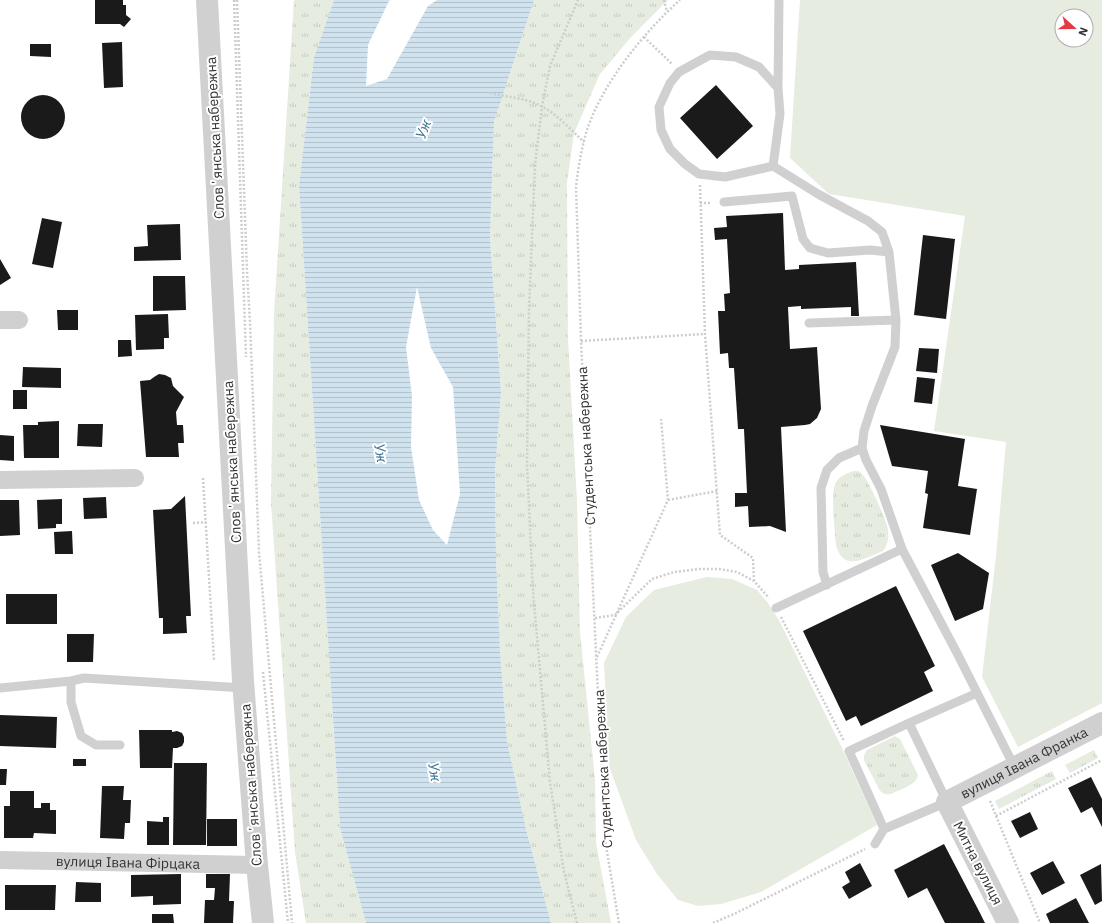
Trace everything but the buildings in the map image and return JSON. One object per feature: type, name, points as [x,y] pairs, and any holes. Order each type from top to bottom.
[{"type":"street","name":"Словʼянська набережна","points":[[207,0],[244,688],[257,865],[263,923]]},
{"type":"street","points":[[0,320],[19,320]]},
{"type":"street","points":[[0,480],[135,478]]},
{"type":"street","name":"вулиця Івана Франка","points":[[947,802],[1102,723]]},
{"type":"street","name":"Митна вулиця","points":[[947,802],[1008,923]]},
{"type":"street","name":"вулиця Івана Фірцака","points":[[0,860],[257,865]]},
{"type":"lane","points":[[773,166],[780,114],[778,88],[780,0]]},
{"type":"lane","points":[[778,88],[759,67],[736,57],[710,55],[679,72],[670,83],[659,107],[661,130],[670,149],[685,164],[699,174],[725,177],[773,166],[818,194],[868,221],[882,232],[892,266],[896,320],[896,347],[872,406],[864,431],[862,448],[866,460],[881,489],[902,549],[1015,768]]},
{"type":"lane","points":[[724,202],[792,196],[803,238],[810,248],[828,253],[870,250],[889,252]]},
{"type":"lane","points":[[809,323],[896,320]]},
{"type":"lane","points":[[827,585],[823,572],[821,488],[827,470],[839,458],[862,448]]},
{"type":"lane","points":[[776,608],[902,549]]},
{"type":"lane","points":[[0,688],[84,678],[105,678],[244,688]]},
{"type":"lane","points":[[71,680],[71,702],[81,736],[96,745],[120,745]]},
{"type":"lane","points":[[884,830],[849,751],[977,693]]},
{"type":"lane","points":[[875,844],[884,830],[947,802],[909,723]]},
{"type":"path","points":[[234,0],[246,365]]},
{"type":"path","points":[[237,0],[246,264],[250,323],[259,552],[292,923]]},
{"type":"path","points":[[577,923],[564,872],[550,782],[532,569],[527,463],[529,308],[535,165],[542,106],[550,66],[578,0]]},
{"type":"path","points":[[664,0],[667,12]]},
{"type":"path","name":"Студентська набережна","points":[[619,923],[605,840],[581,341],[576,187],[579,163],[587,132],[597,106],[608,86],[644,37],[680,0]]},
{"type":"path","points":[[644,37],[660,52]]},
{"type":"path","points":[[490,93],[542,106],[584,142]]},
{"type":"path","points":[[700,194],[705,334],[720,535],[753,558],[754,581]]},
{"type":"path","points":[[581,341],[705,334]]},
{"type":"path","points":[[596,657],[668,500],[661,418]]},
{"type":"path","points":[[203,478],[214,660]]},
{"type":"path","points":[[668,500],[717,491]]},
{"type":"path","points":[[193,523],[206,522]]},
{"type":"path","points":[[595,618],[615,615],[652,580],[674,572],[719,569],[737,572],[754,581],[776,608],[849,751]]},
{"type":"path","points":[[263,671],[288,923]]},
{"type":"path","points":[[996,816],[1102,760]]},
{"type":"path","points":[[982,784],[1040,923]]},
{"type":"path","points":[[713,923],[736,914],[875,844]]},
{"type":"green space","points":[[294,0],[334,0],[314,57],[299,186],[340,828],[366,923],[306,923],[295,852],[271,502],[274,313]]},
{"type":"green space","points":[[534,0],[668,0],[631,37],[600,74],[574,133],[567,183],[568,339],[577,501],[580,632],[595,780],[596,842],[611,923],[551,923],[526,829],[507,741],[500,651],[496,557],[495,472],[501,392],[490,238],[494,122]]},
{"type":"green space","points":[[800,0],[1102,0],[1102,703],[1018,747],[982,677],[996,556],[1006,442],[934,431],[965,216],[829,194],[790,158]]},
{"type":"green space","points":[[854,471],[860,472],[869,484],[884,518],[888,530],[888,536],[887,543],[883,551],[862,560],[849,561],[844,559],[839,554],[836,545],[833,494],[836,482],[844,475]]},
{"type":"green space","points":[[707,577],[732,579],[757,590],[768,603],[780,622],[842,748],[877,825],[761,892],[721,904],[698,906],[678,900],[657,874],[636,840],[609,766],[604,663],[626,617],[654,590]]},
{"type":"green space","points":[[895,736],[900,739],[918,775],[917,779],[907,787],[891,794],[886,794],[881,792],[879,789],[864,760],[864,755],[867,750]]},
{"type":"green space","points":[[1094,750],[1098,758],[1070,773],[1065,765]]},
{"type":"green space","points":[[1052,771],[1056,779],[999,809],[995,801]]},
{"type":"water","name":"Уж","points":[[334,0],[391,0],[389,1],[368,45],[366,86],[387,79],[428,6],[437,0],[534,0],[494,122],[490,238],[501,392],[495,472],[496,557],[500,651],[507,741],[526,829],[551,923],[366,923],[340,828],[299,186],[314,57]],"holes":[[[417,287],[431,348],[453,387],[460,494],[447,545],[433,530],[419,500],[411,447],[412,396],[406,347]]]}]
